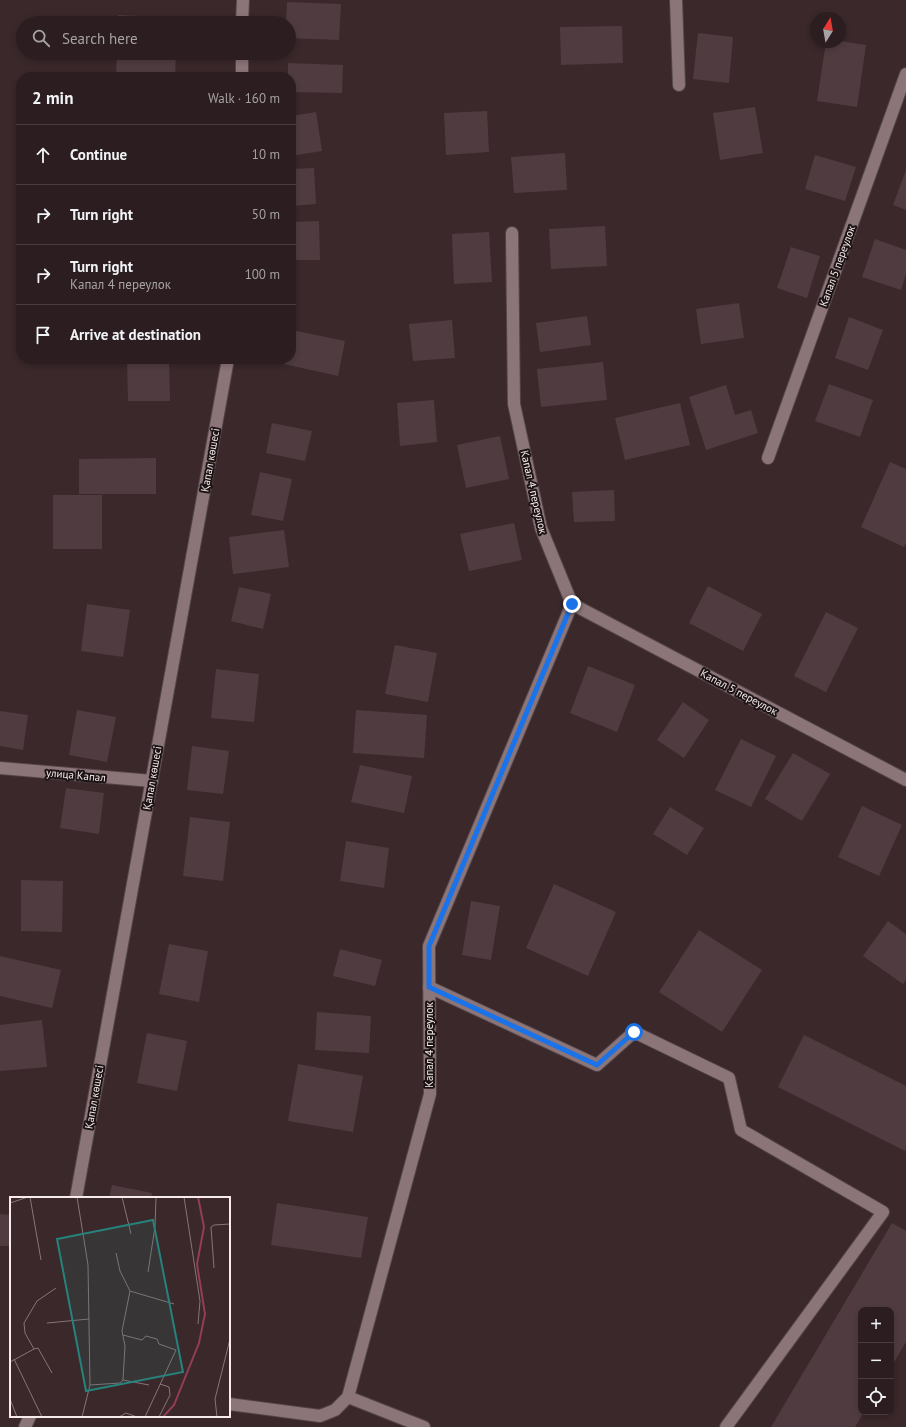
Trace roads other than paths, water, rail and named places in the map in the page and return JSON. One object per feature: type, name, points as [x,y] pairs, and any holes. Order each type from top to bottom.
[{"type":"street","points":[[242,16],[243,0]]},
{"type":"street","points":[[676,0],[679,85]]},
{"type":"street","points":[[242,60],[242,72]]},
{"type":"street","name":"Капал 5 переулок","points":[[768,458],[906,74]]},
{"type":"street","name":"Капал 4 переулок","points":[[348,1397],[430,1094],[429,946],[572,604],[541,528],[514,404],[512,233]]},
{"type":"street","name":"Қапал көшесі","points":[[76,1197],[227,364]]},
{"type":"street","name":"Капал 5 переулок","points":[[572,604],[906,780]]},
{"type":"street","name":"улица Капал","points":[[0,768],[152,781]]},
{"type":"street","points":[[429,987],[597,1065],[634,1032],[729,1078],[741,1130],[883,1212],[726,1427]]},
{"type":"street","points":[[230,1404],[320,1416],[335,1410],[348,1397],[424,1427]]},
{"type":"street","points":[[25,1427],[30,1417]]}]
